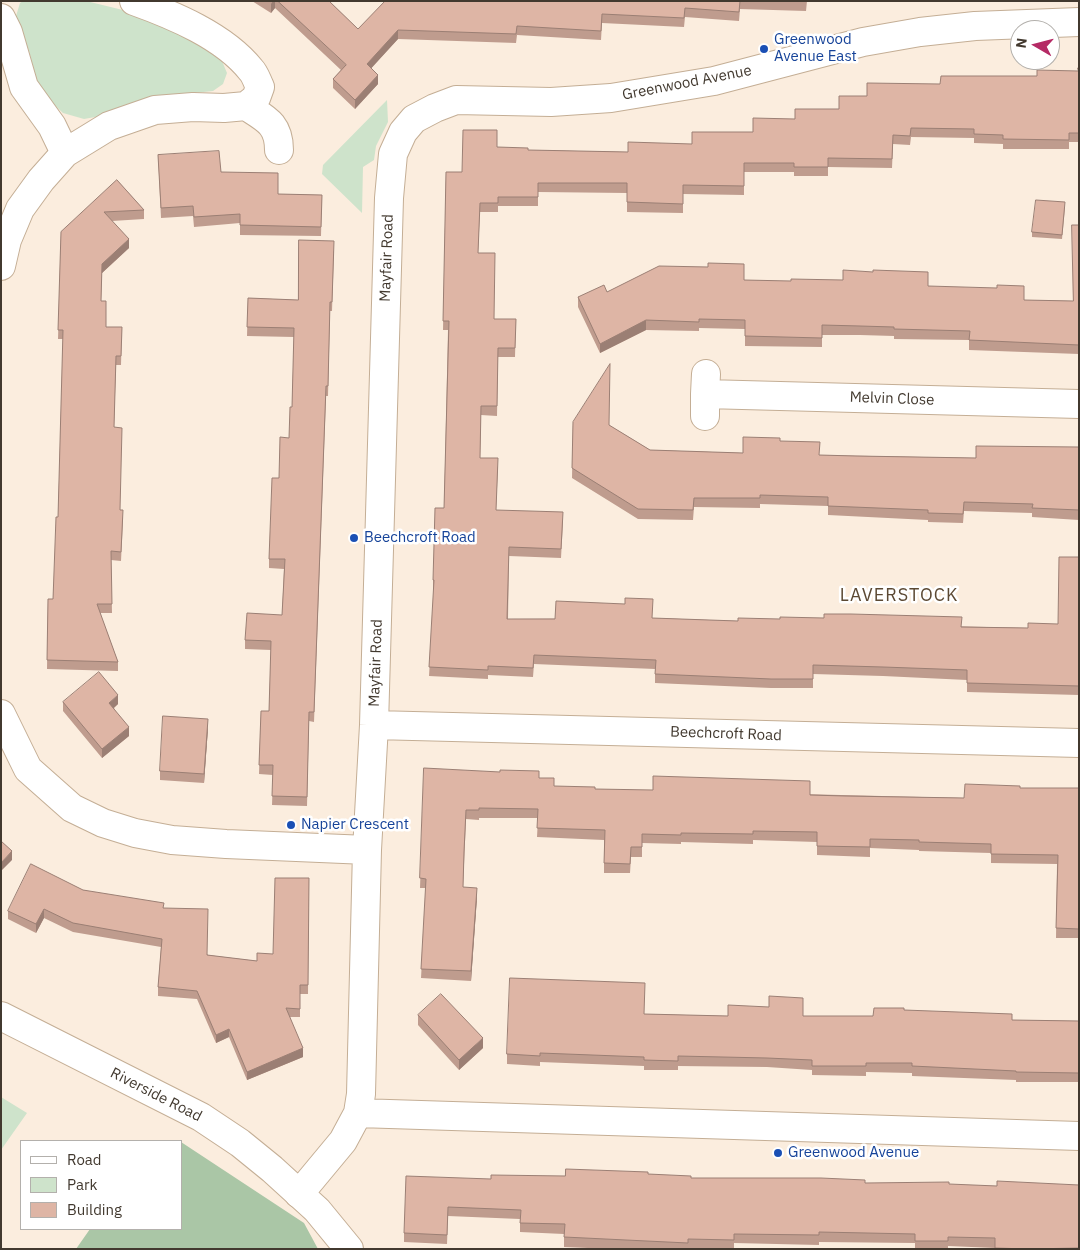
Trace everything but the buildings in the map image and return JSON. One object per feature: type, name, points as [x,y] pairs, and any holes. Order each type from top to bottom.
[{"type":"street","points":[[1,266],[7,240],[20,209],[41,180],[65,153],[109,126],[155,110],[246,106],[256,98],[260,87],[252,71],[230,49],[187,23],[134,1]]},
{"type":"street","points":[[1,18],[8,32],[24,86],[52,126],[65,153]]},
{"type":"street","name":"Greenwood Avenue","points":[[414,119],[456,100],[551,102],[611,98],[680,88],[863,42],[920,32],[975,26],[1079,22]]},
{"type":"street","points":[[246,106],[268,120],[279,137],[279,150]]},
{"type":"street","name":"Mayfair Road","points":[[299,1194],[343,1141],[358,1113],[361,1094],[366,850],[374,724],[389,198],[393,154],[403,132],[414,119]]},
{"type":"street","name":"Melvin Close","points":[[705,394],[1079,404]]},
{"type":"street","points":[[1,714],[28,769],[72,808],[103,823],[135,833],[172,840],[366,850]]},
{"type":"street","name":"Beechcroft Road","points":[[374,724],[1079,743]]},
{"type":"street","name":"Riverside Road","points":[[1,1016],[201,1117],[240,1143],[317,1210],[349,1249]]},
{"type":"street","points":[[358,1113],[1079,1136]]},
{"type":"green space","points":[[23,1],[86,1],[127,11],[197,41],[222,61],[227,73],[223,84],[213,91],[156,97],[112,114],[84,119],[63,113],[48,99],[37,82],[29,51],[16,16],[20,3]]},
{"type":"green space","points":[[387,100],[388,122],[376,146],[374,160],[363,167],[362,213],[322,174],[323,165]]},
{"type":"green space","points":[[1,1097],[27,1113],[1,1150]]},
{"type":"green space","points":[[182,1143],[304,1223],[318,1249],[76,1249],[89,1230],[182,1230]]},
{"type":"place","name":"Greenwood Avenue East","points":[[764,49]]},
{"type":"place","name":"Beechcroft Road","points":[[354,538]]},
{"type":"place","name":"Napier Crescent","points":[[291,825]]},
{"type":"place","name":"Greenwood Avenue","points":[[778,1153]]},
{"type":"district","name":"LAVERSTOCK","points":[[899,596]]}]
